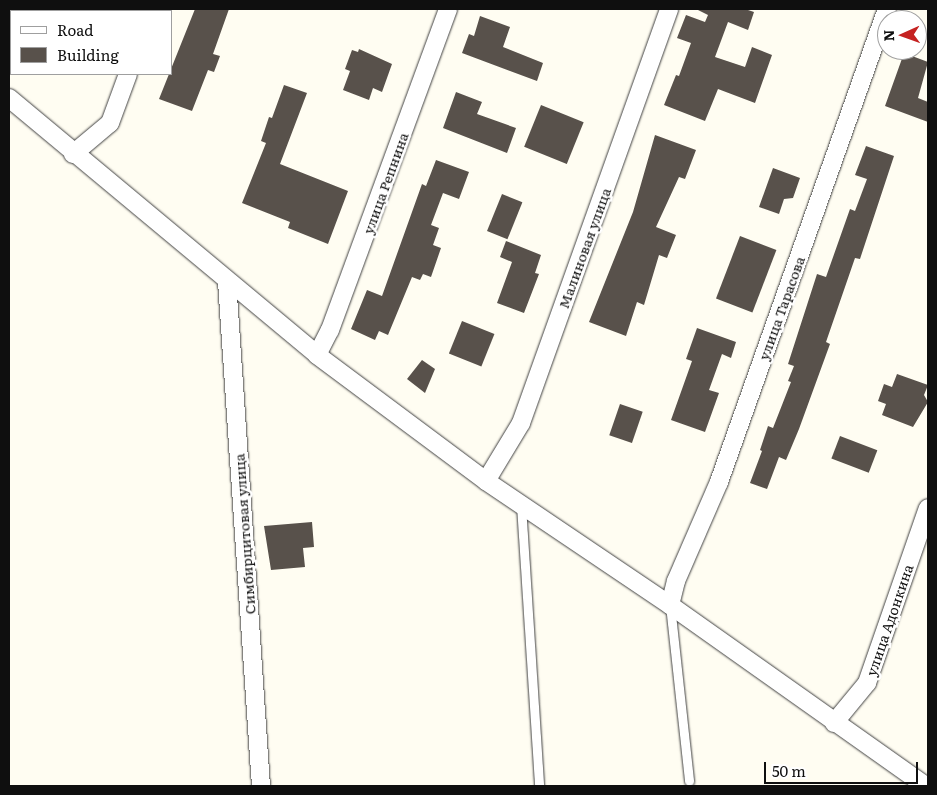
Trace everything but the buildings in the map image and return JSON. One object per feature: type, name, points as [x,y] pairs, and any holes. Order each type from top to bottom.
[{"type":"street","name":"улица Репнина","points":[[317,355],[330,330],[448,9]]},
{"type":"street","name":"Малиновая улица","points":[[486,481],[521,423],[669,9]]},
{"type":"street","name":"улица Тарасова","points":[[670,605],[676,581],[719,482],[887,9]]},
{"type":"street","points":[[73,154],[110,123],[128,75]]},
{"type":"street","points":[[9,98],[73,154],[317,355],[486,481],[670,605],[834,723],[926,786]]},
{"type":"street","name":"Симбирцитовая улица","points":[[227,281],[261,786]]},
{"type":"street","name":"улица Адонкина","points":[[834,723],[867,682],[928,508]]},
{"type":"lane","points":[[521,504],[539,786]]},
{"type":"lane","points":[[670,605],[689,781]]}]
